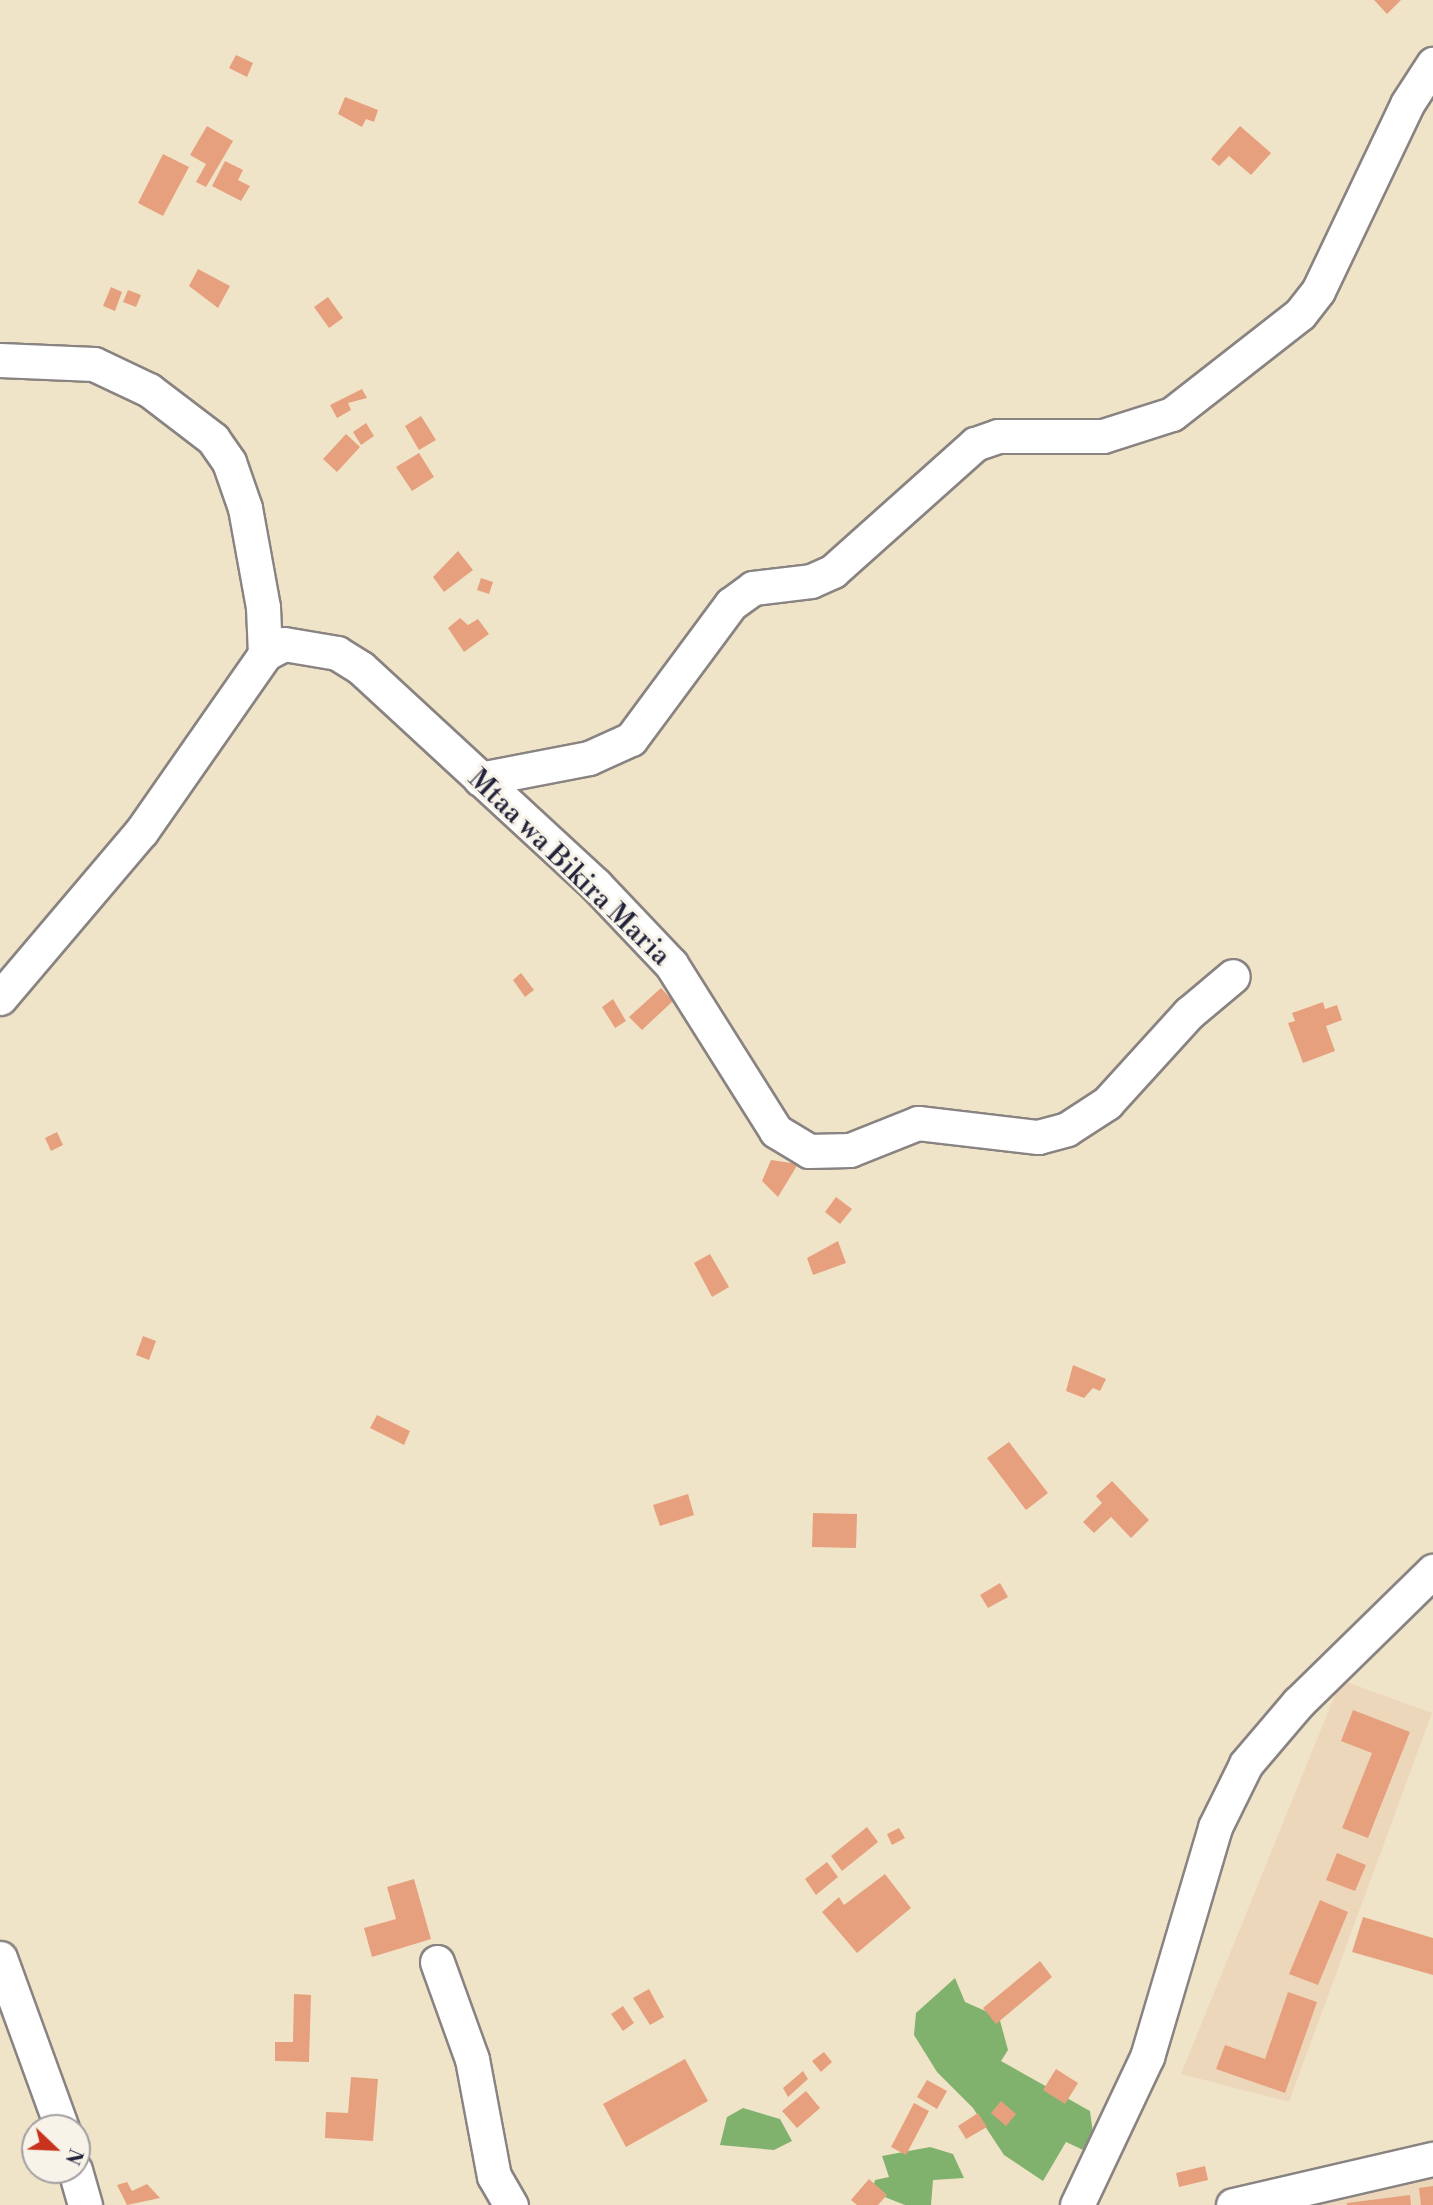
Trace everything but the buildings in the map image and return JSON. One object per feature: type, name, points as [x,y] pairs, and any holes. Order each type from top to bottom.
[{"type":"street","points":[[480,779],[589,758],[631,739],[731,604],[752,588],[811,581],[832,571],[975,444],[998,436],[1103,436],[1172,414],[1300,314],[1318,292],[1407,104],[1433,64]]},
{"type":"street","points":[[0,360],[94,364],[149,390],[213,439],[229,462],[245,508],[265,654],[141,832],[0,998]]},
{"type":"street","name":"Mtaa wa Bikira Maria","points":[[265,654],[284,644],[337,653],[480,779],[671,964],[740,1082],[776,1131],[809,1151],[850,1150],[918,1123],[1038,1137],[1067,1129],[1107,1103],[1189,1013],[1233,976]]},
{"type":"street","points":[[1076,2205],[1147,2057],[1215,1827],[1247,1764],[1298,1703],[1433,1571]]},
{"type":"street","points":[[0,1958],[57,2114]]},
{"type":"street","points":[[437,1962],[472,2059],[494,2176],[511,2205]]},
{"type":"street","points":[[1233,2205],[1433,2159]]},
{"type":"street","points":[[79,2184],[85,2205]]},
{"type":"shaded area","points":[[1341,1680],[1432,1713],[1289,2102],[1181,2074]]},
{"type":"shaded area","points":[[1433,2178],[1433,2205],[1302,2205],[1392,2186]]},
{"type":"green space","points":[[955,1978],[965,2002],[999,2017],[1008,2050],[1001,2061],[1090,2111],[1096,2156],[1066,2142],[1043,2181],[1004,2155],[973,2108],[937,2072],[914,2035],[916,2013]]},
{"type":"green space","points":[[743,2108],[780,2119],[792,2141],[774,2150],[720,2145],[727,2117]]},
{"type":"green space","points":[[930,2147],[953,2154],[964,2178],[933,2180],[931,2205],[905,2205],[872,2192],[875,2180],[889,2177],[882,2156]]}]
